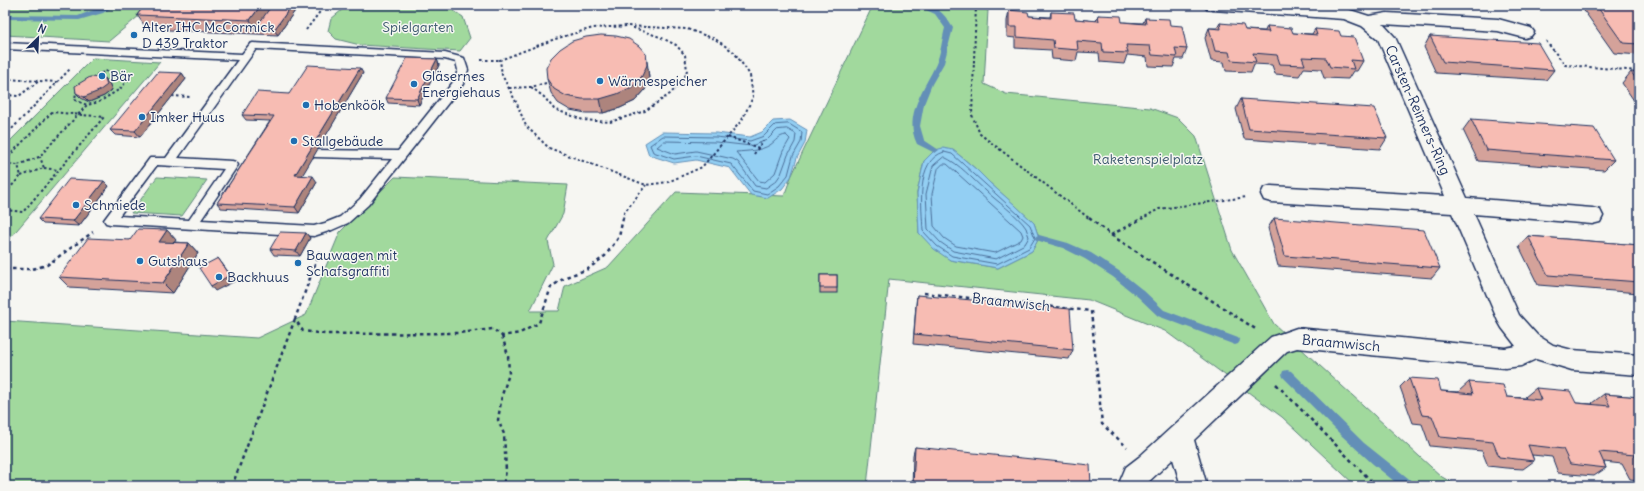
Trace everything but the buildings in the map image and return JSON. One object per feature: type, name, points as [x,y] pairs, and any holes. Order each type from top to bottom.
[{"type":"street","name":"Carsten-Reimers-Ring","points":[[1213,5],[1339,13],[1354,16],[1368,22],[1379,30],[1386,37],[1510,321],[1522,336],[1534,347],[1552,355],[1570,359],[1639,365]]},
{"type":"street","points":[[1368,22],[1387,18],[1498,25],[1525,32]]},
{"type":"street","points":[[1271,194],[1459,205],[1592,216]]},
{"type":"street","name":"Braamwisch","points":[[1131,486],[1135,476],[1148,466],[1279,344],[1297,338],[1505,358],[1521,356],[1534,347]]},
{"type":"street","points":[[1180,436],[1194,486]]},
{"type":"lane","points":[[5,46],[245,57]]},
{"type":"lane","points":[[110,220],[314,231],[344,220],[364,202],[459,82],[463,70],[460,60],[445,56],[253,46],[169,162]]},
{"type":"lane","points":[[315,153],[401,156]]},
{"type":"lane","points":[[110,220],[154,161],[232,166],[192,225]]},
{"type":"path","points":[[320,12],[325,5]]},
{"type":"path","points":[[976,5],[972,115],[980,134],[1110,235],[1279,344]]},
{"type":"path","points":[[460,60],[500,60],[555,39],[593,28],[628,26],[687,29],[715,39],[734,52],[750,75],[753,97],[742,120],[702,166],[668,182],[646,185],[549,148],[526,126],[517,104],[502,75],[500,60]]},
{"type":"path","points":[[531,87],[544,97],[554,109],[583,120],[610,122],[645,110],[670,94],[684,80],[687,70],[685,55],[676,45],[660,37],[628,26]]},
{"type":"path","points":[[1525,32],[1546,41],[1565,65],[1639,71]]},
{"type":"path","points":[[5,136],[88,50]]},
{"type":"path","points":[[80,89],[76,92],[75,100],[87,105],[99,102],[120,89],[130,77],[123,73],[107,71],[98,74],[91,80]]},
{"type":"path","points":[[5,79],[57,82]]},
{"type":"path","points":[[5,95],[19,96],[39,81]]},
{"type":"path","points":[[509,88],[531,87],[551,82]]},
{"type":"path","points":[[5,164],[18,165],[40,157],[87,105]]},
{"type":"path","points":[[5,160],[52,112],[104,117],[23,212],[5,210]]},
{"type":"path","points":[[728,137],[758,148]]},
{"type":"path","points":[[754,154],[763,141]]},
{"type":"path","points":[[40,157],[44,168]]},
{"type":"path","points":[[18,165],[21,176]]},
{"type":"path","points":[[5,193],[21,176],[44,168],[58,170]]},
{"type":"path","points":[[502,336],[520,333],[539,323],[551,287],[566,277],[588,269],[606,256],[619,237],[624,213],[646,185]]},
{"type":"path","points":[[1110,235],[1159,209],[1271,194]]},
{"type":"path","points":[[5,269],[32,269],[46,265],[110,220]]},
{"type":"path","points":[[232,486],[328,227]]},
{"type":"path","name":"Braamwisch","points":[[924,293],[1091,311],[1102,424],[1148,466]]},
{"type":"path","points":[[295,319],[304,331],[325,334],[458,333],[492,329],[502,336],[508,355],[509,374],[502,395],[498,420],[504,434],[506,470],[503,486]]},
{"type":"path","points":[[1258,364],[1376,486]]},
{"type":"green space","points":[[5,5],[152,5],[109,41],[5,35]]},
{"type":"green space","name":"Spielgarten","points":[[348,5],[422,5],[451,9],[463,17],[470,38],[460,51],[360,45],[336,39],[328,31],[331,19]]},
{"type":"green space","name":"Raketenspielplatz","points":[[873,5],[939,5],[988,10],[984,84],[1006,94],[1150,108],[1178,118],[1196,136],[1232,250],[1274,324],[1442,477],[1458,486],[1356,486],[1282,417],[1165,331],[1089,300],[889,279],[867,486],[5,486],[5,321],[257,338],[306,315],[340,232],[395,177],[568,185],[563,214],[548,241],[553,264],[530,311],[559,311],[565,286],[608,267],[676,192],[784,196],[791,177]],"holes":[[[953,150],[977,170],[1034,223],[1039,238],[1032,251],[998,268],[950,260],[919,233],[917,193],[924,161]]]},
{"type":"green space","points":[[93,58],[160,62],[5,244],[5,146]]},
{"type":"green space","points":[[157,177],[207,180],[182,216],[131,213]]},
{"type":"water","points":[[790,120],[807,130],[805,143],[797,158],[791,177],[782,189],[768,198],[751,195],[730,168],[696,160],[674,163],[649,155],[645,143],[662,132],[716,133],[750,137],[762,132],[773,121]]},
{"type":"water","points":[[943,148],[953,150],[977,170],[1034,223],[1039,238],[1032,251],[998,268],[950,260],[934,249],[919,233],[917,193],[924,161],[935,150]]},
{"type":"waterway","points":[[5,17],[79,18],[112,5]]},
{"type":"waterway","points":[[919,5],[937,12],[949,28],[940,63],[928,84],[920,104],[916,126],[920,142],[935,150]]},
{"type":"waterway","points":[[1039,238],[1065,245],[1088,256],[1116,274],[1141,294],[1161,313],[1235,341]]},
{"type":"waterway","points":[[1287,374],[1361,447],[1392,474],[1409,486]]},
{"type":"place","name":"Alter IHC McCormick D 439 Traktor","points":[[134,35]]},
{"type":"place","name":"Bär","points":[[102,76]]},
{"type":"place","name":"Wärmespeicher","points":[[600,81]]},
{"type":"place","name":"Gläsernes Energiehaus","points":[[414,84]]},
{"type":"place","name":"Hobenköök","points":[[306,105]]},
{"type":"place","name":"Imker Huus","points":[[142,117]]},
{"type":"place","name":"Stallgebäude","points":[[294,141]]},
{"type":"place","name":"Schmiede","points":[[76,205]]},
{"type":"place","name":"Gutshaus","points":[[140,261]]},
{"type":"place","name":"Bauwagen mit Schafsgraffiti","points":[[298,263]]},
{"type":"place","name":"Backhuus","points":[[219,277]]}]
